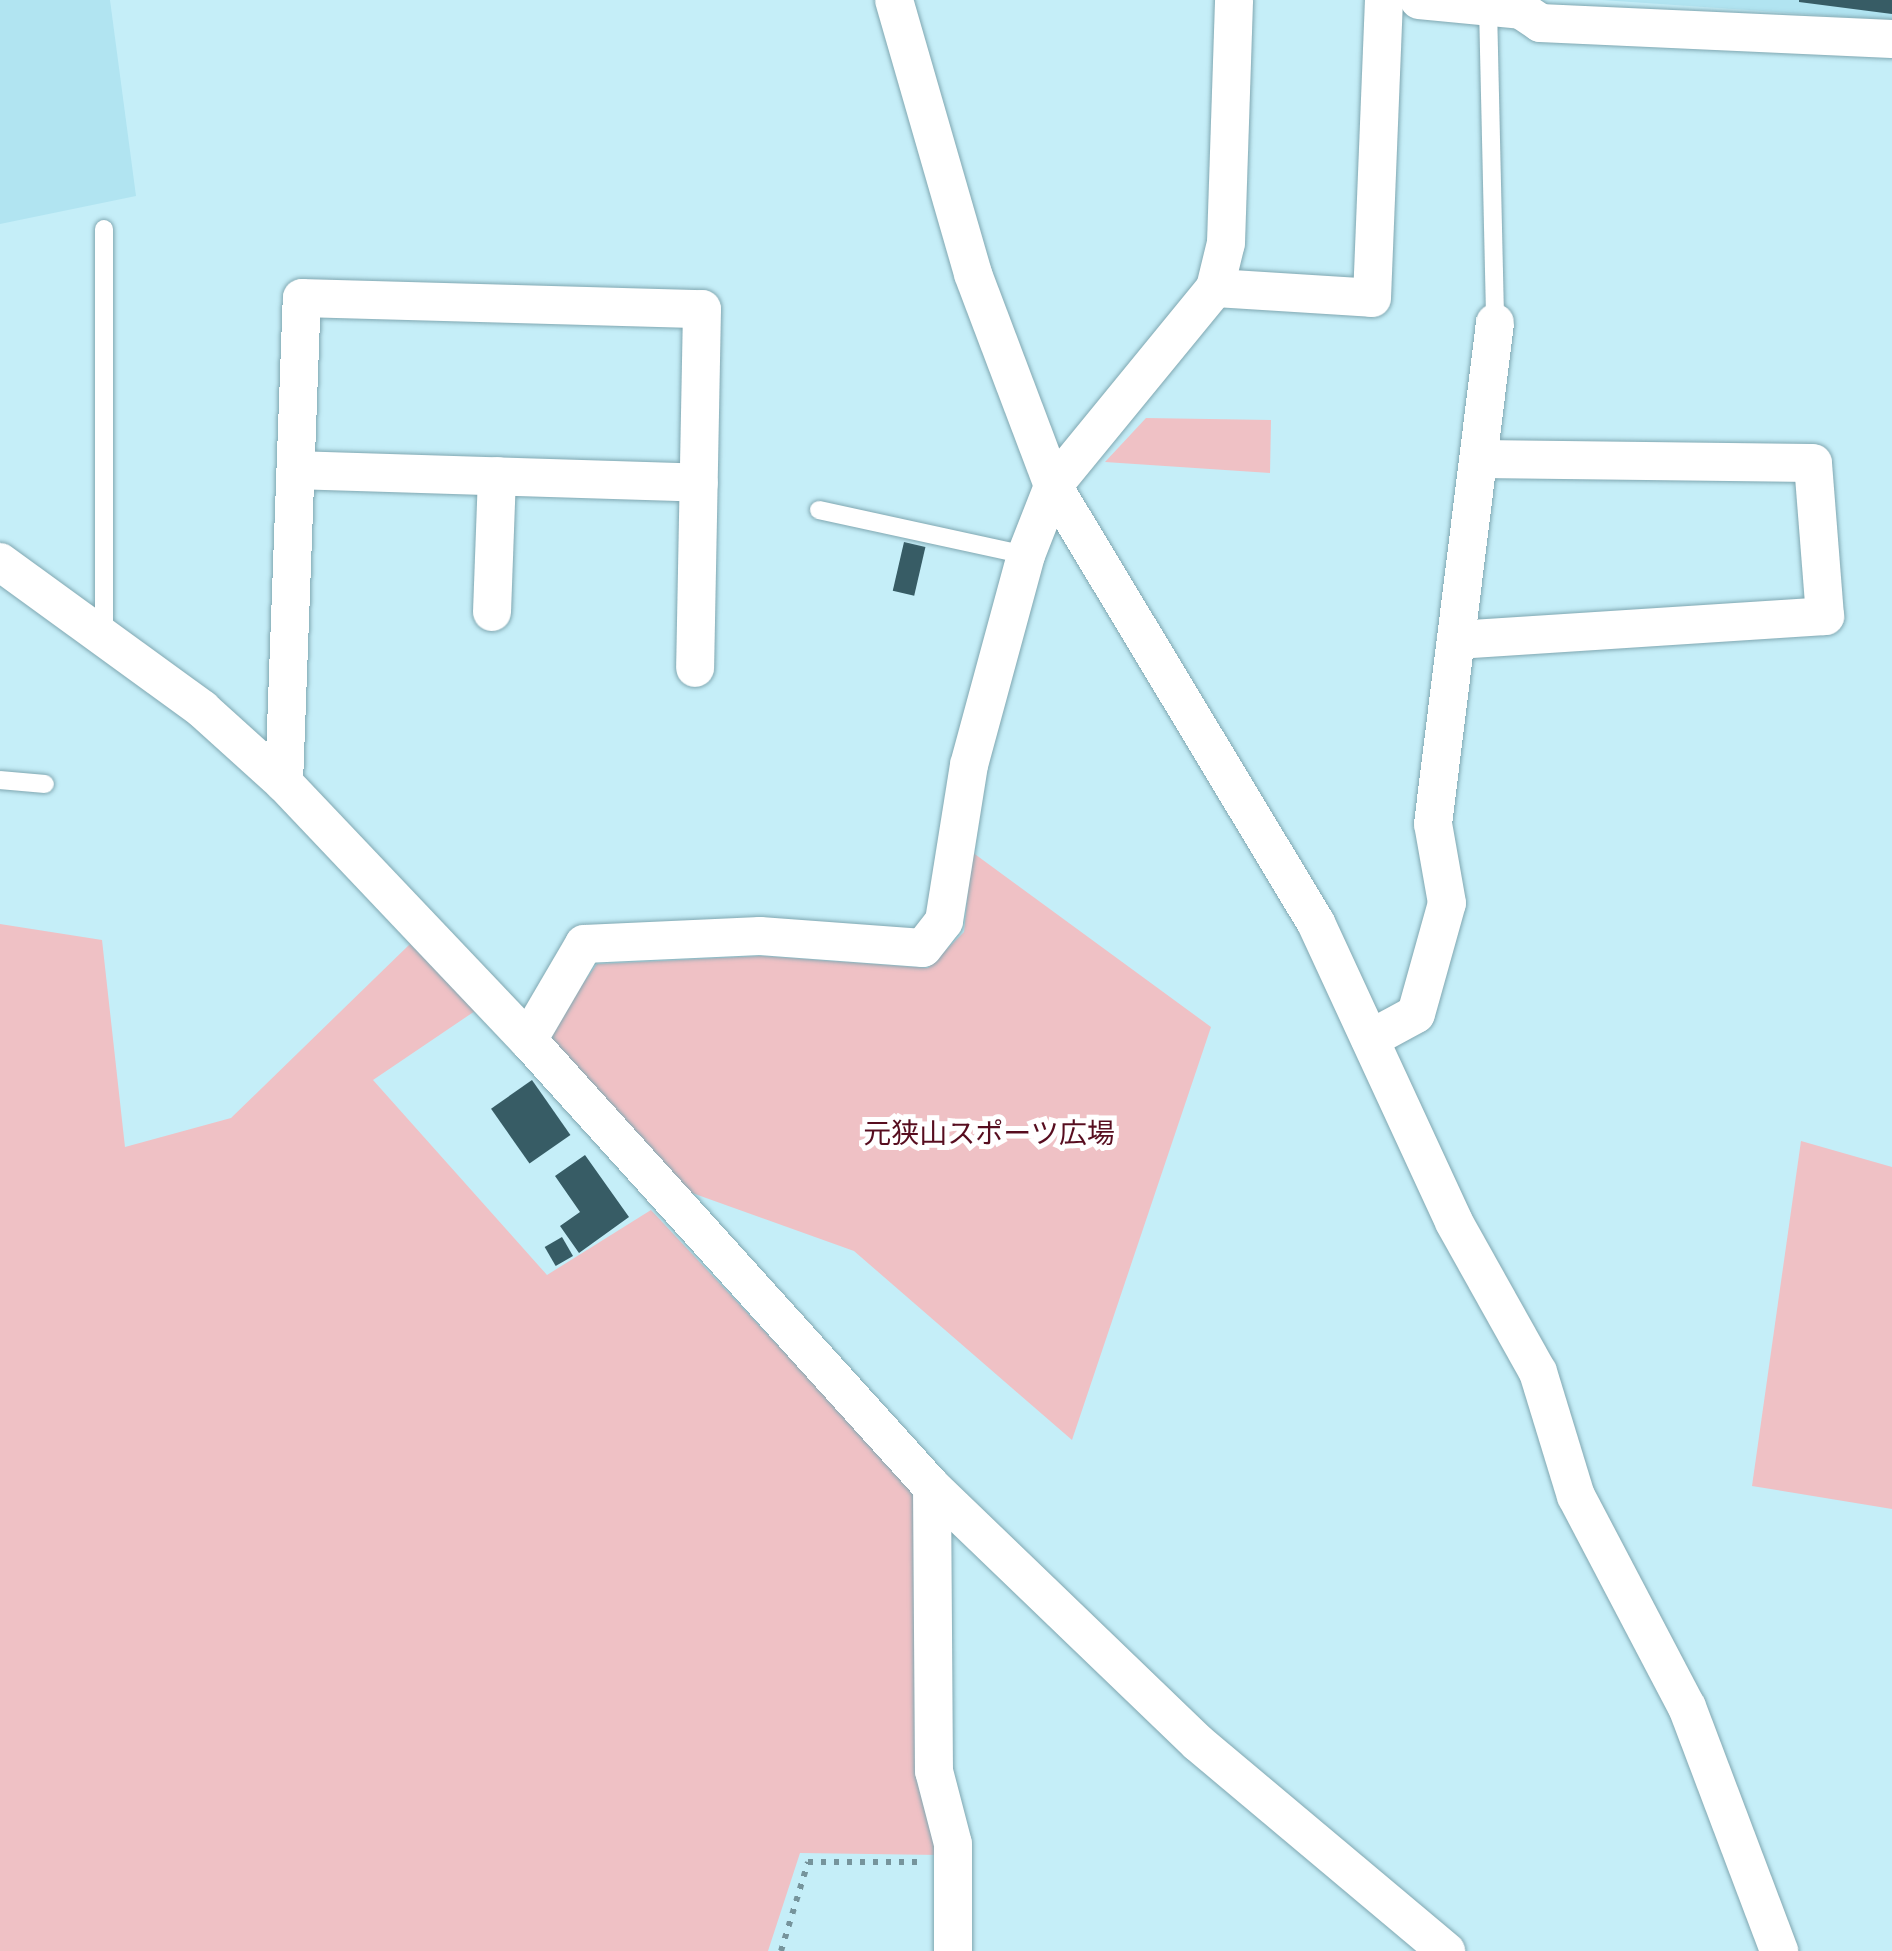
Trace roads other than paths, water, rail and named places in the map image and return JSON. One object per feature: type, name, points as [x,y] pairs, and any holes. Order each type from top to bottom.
[{"type":"street","points":[[894,0],[974,274],[1053,486],[1316,923],[1454,1222],[1538,1372],[1576,1496],[1687,1707],[1779,1951]]},
{"type":"street","points":[[528,1040],[584,944],[760,936],[923,948],[944,922],[969,765],[1026,555],[1053,486],[1215,288],[1226,243],[1234,0]]},
{"type":"street","points":[[1215,288],[1372,298],[1384,0]]},
{"type":"street","points":[[1419,0],[1521,10],[1540,23],[1892,38]]},
{"type":"street","points":[[284,783],[302,298],[702,310],[695,668]]},
{"type":"street","points":[[1370,1039],[1416,1014],[1447,903],[1433,824],[1496,324]]},
{"type":"street","points":[[1456,640],[1825,616],[1813,463],[1478,459]]},
{"type":"street","points":[[296,470],[699,483]]},
{"type":"street","points":[[492,612],[497,476]]},
{"type":"street","points":[[0,562],[202,708],[284,783],[528,1040],[932,1487],[1198,1743],[1446,1951]]},
{"type":"street","points":[[932,1487],[934,1771],[953,1862],[953,1951]]},
{"type":"lane","points":[[1488,7],[1496,324]]},
{"type":"lane","points":[[104,229],[104,636]]},
{"type":"lane","points":[[819,510],[1026,555]]},
{"type":"lane","points":[[0,780],[45,784]]},
{"type":"park label","name":"元狭山スポーツ広場","points":[[989,1134]]}]
